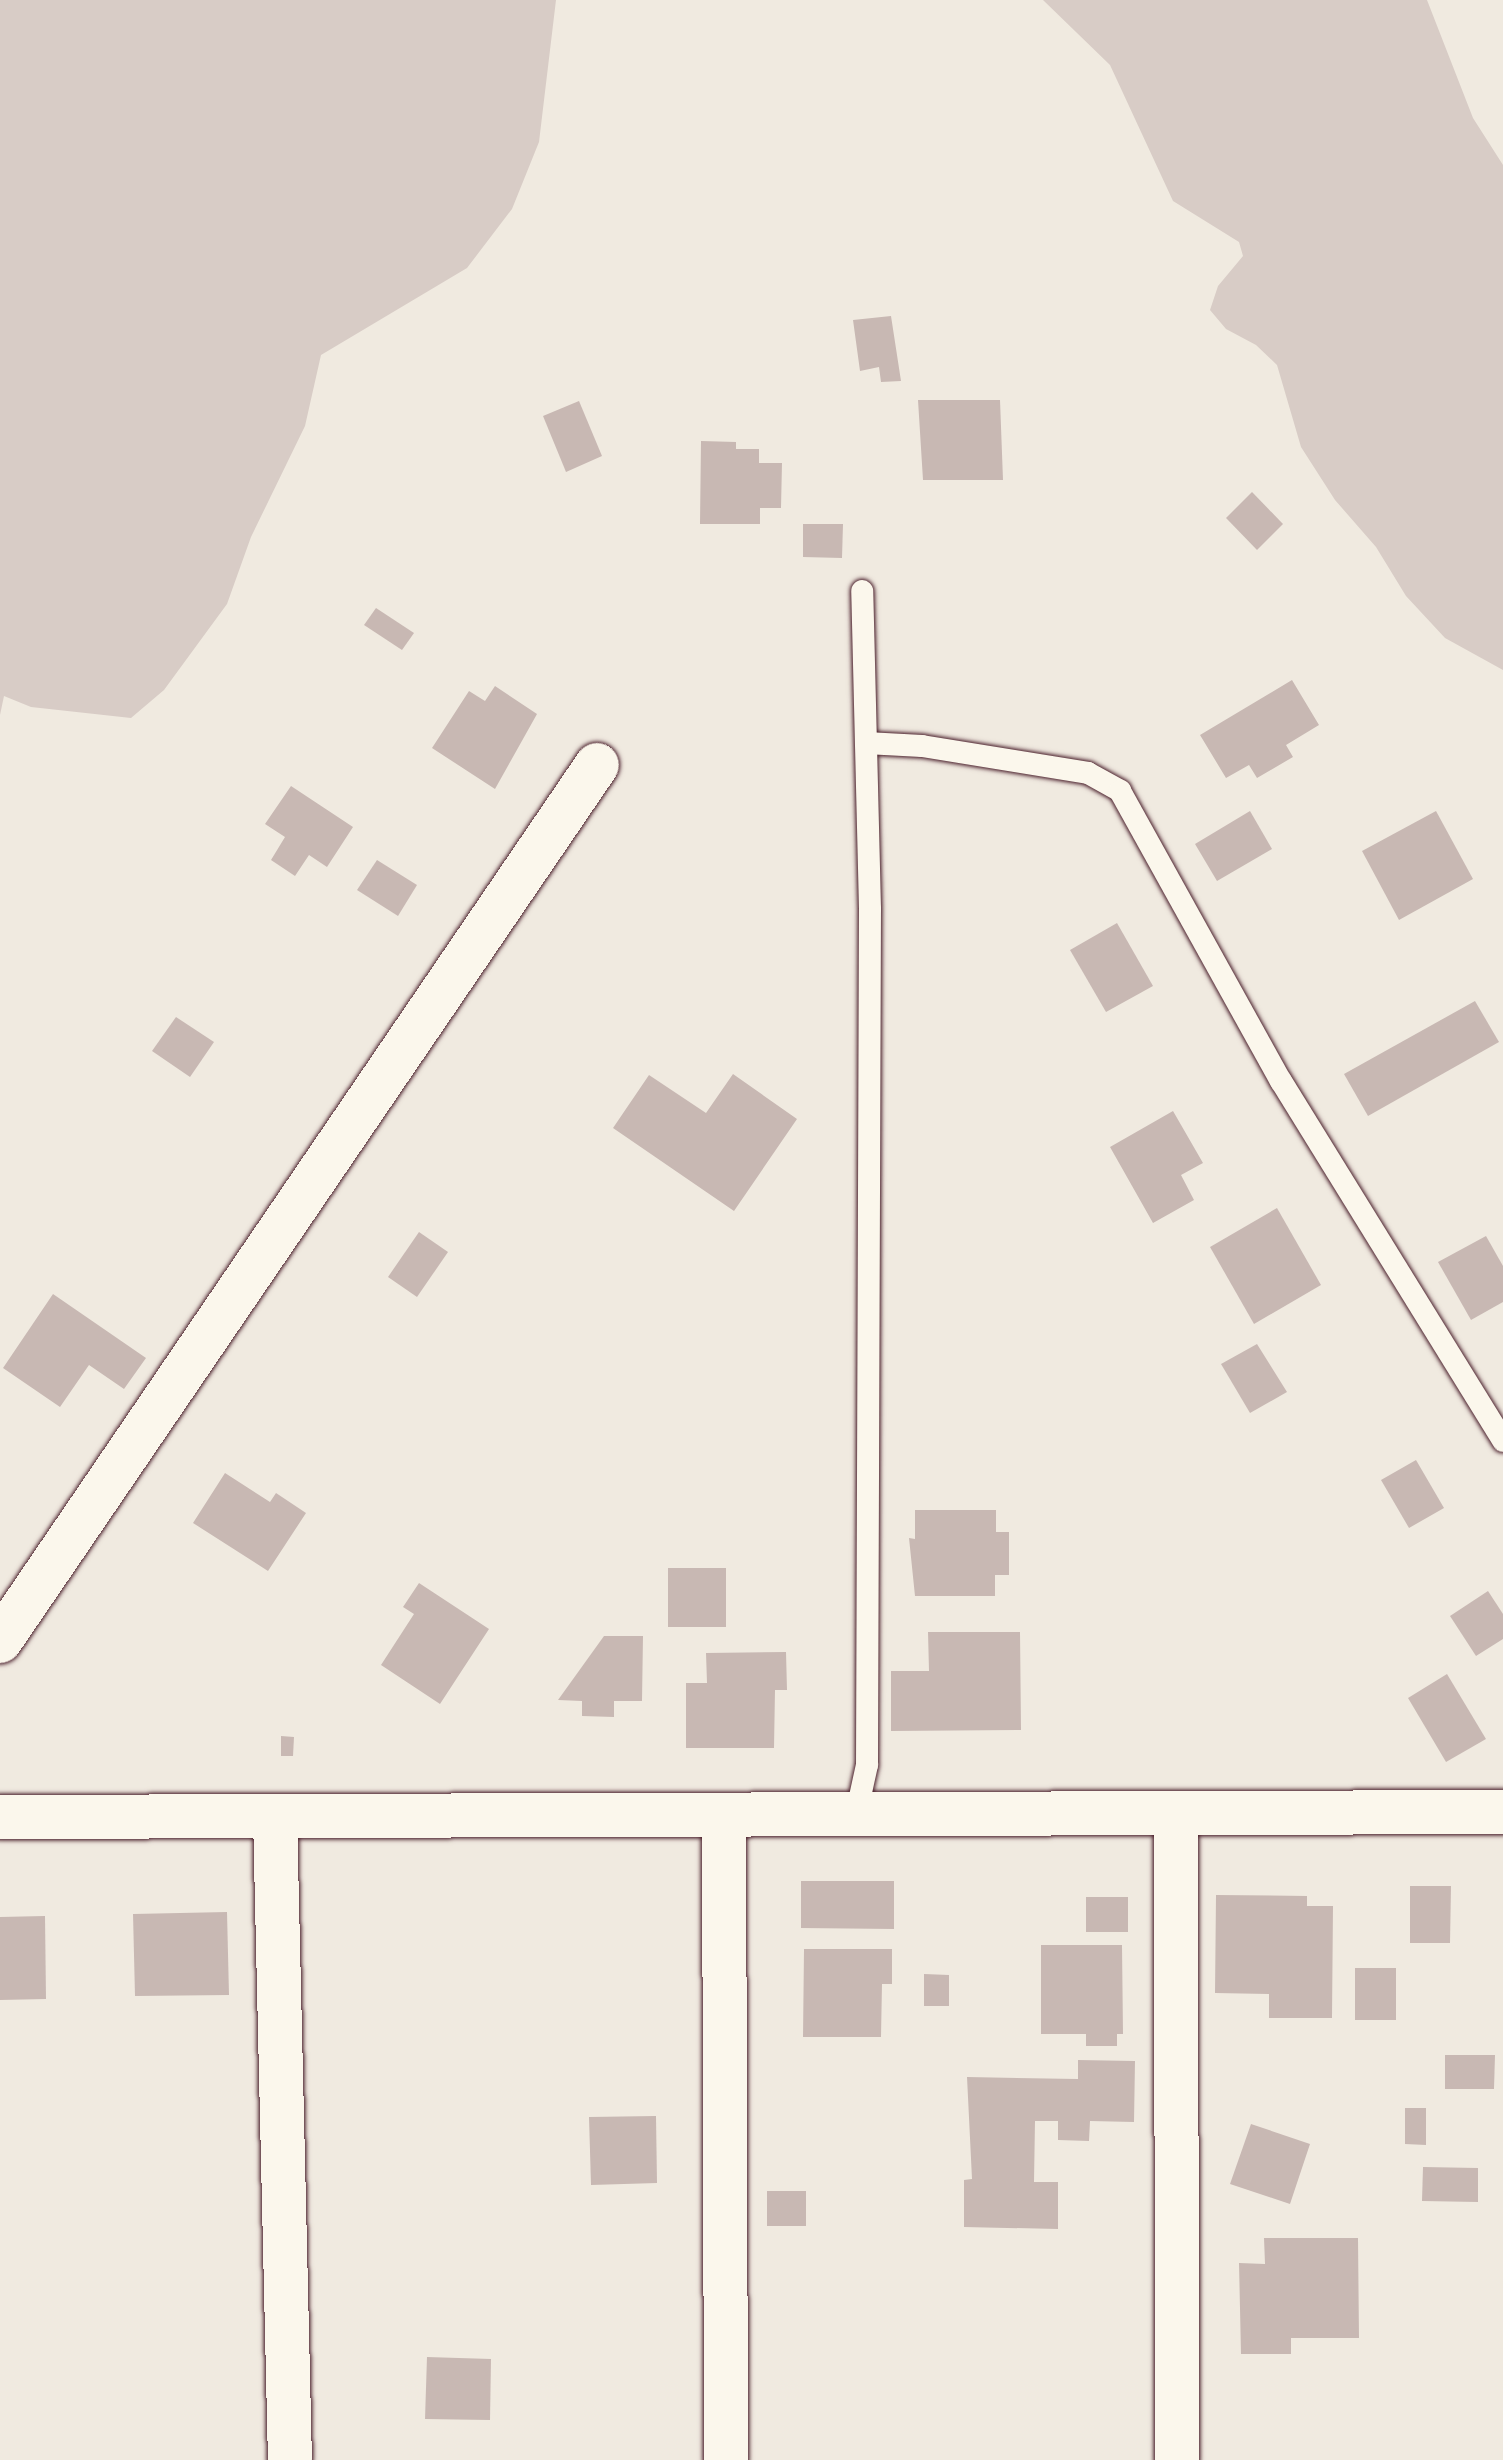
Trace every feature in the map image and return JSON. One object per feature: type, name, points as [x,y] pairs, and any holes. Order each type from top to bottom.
[{"type":"street","points":[[0,1641],[597,765]]},
{"type":"street","points":[[0,1817],[1503,1812]]},
{"type":"street","points":[[1176,1813],[1177,2460]]},
{"type":"street","points":[[724,1815],[726,2460]]},
{"type":"street","points":[[275,1816],[290,2460]]},
{"type":"lane","points":[[856,1815],[867,1765],[866,743],[862,591]]},
{"type":"lane","points":[[866,743],[922,746],[1088,773],[1120,791],[1281,1081],[1503,1441]]},
{"type":"shaded area","points":[[0,0],[556,0],[539,142],[512,209],[467,268],[321,355],[305,426],[251,537],[227,604],[164,690],[131,718],[31,707],[4,696],[0,715]]},
{"type":"shaded area","points":[[1043,0],[1427,0],[1473,118],[1503,165],[1503,670],[1445,638],[1406,596],[1376,547],[1335,500],[1301,447],[1277,365],[1256,345],[1226,329],[1210,310],[1218,286],[1243,256],[1239,242],[1173,201],[1110,65]]},
{"type":"building","points":[[891,316],[901,381],[881,382],[879,367],[860,371],[853,320]]},
{"type":"building","points":[[918,400],[1000,400],[1003,480],[923,480]]},
{"type":"building","points":[[579,401],[602,456],[566,472],[543,416]]},
{"type":"building","points":[[701,441],[736,442],[736,449],[759,449],[759,463],[782,463],[781,508],[760,508],[760,524],[700,524]]},
{"type":"building","points":[[1252,492],[1283,524],[1257,550],[1226,518]]},
{"type":"building","points":[[803,524],[843,524],[842,558],[803,557]]},
{"type":"building","points":[[376,608],[414,633],[402,650],[364,625]]},
{"type":"building","points":[[1292,680],[1319,725],[1286,745],[1293,757],[1257,778],[1249,765],[1226,778],[1200,735]]},
{"type":"building","points":[[495,686],[537,714],[495,789],[432,748],[469,691],[485,701]]},
{"type":"building","points":[[291,786],[353,827],[327,867],[309,855],[295,876],[271,860],[285,837],[265,824]]},
{"type":"building","points":[[1250,811],[1272,849],[1217,881],[1195,844]]},
{"type":"building","points":[[1436,811],[1473,879],[1399,920],[1362,851]]},
{"type":"building","points":[[377,860],[417,885],[398,916],[357,890]]},
{"type":"building","points":[[1117,923],[1153,986],[1106,1012],[1070,950]]},
{"type":"building","points":[[1475,1001],[1499,1042],[1368,1116],[1344,1074]]},
{"type":"building","points":[[176,1017],[214,1042],[190,1077],[152,1051]]},
{"type":"building","points":[[733,1074],[797,1119],[734,1211],[613,1128],[649,1075],[706,1113]]},
{"type":"building","points":[[1173,1111],[1203,1163],[1181,1175],[1194,1200],[1153,1223],[1110,1147]]},
{"type":"building","points":[[1277,1208],[1321,1285],[1254,1324],[1210,1247]]},
{"type":"building","points":[[419,1232],[448,1252],[417,1297],[388,1277]]},
{"type":"building","points":[[1486,1236],[1503,1266],[1503,1302],[1471,1320],[1438,1262]]},
{"type":"building","points":[[53,1294],[146,1358],[124,1389],[89,1365],[60,1407],[3,1368]]},
{"type":"building","points":[[1257,1344],[1287,1392],[1250,1413],[1221,1364]]},
{"type":"building","points":[[1416,1460],[1444,1508],[1409,1528],[1381,1480]]},
{"type":"building","points":[[225,1473],[270,1502],[276,1493],[306,1513],[268,1571],[193,1523]]},
{"type":"building","points":[[915,1510],[996,1510],[996,1532],[1009,1532],[1009,1575],[995,1575],[995,1596],[915,1596],[909,1538],[915,1539]]},
{"type":"building","points":[[668,1568],[726,1568],[726,1627],[668,1627]]},
{"type":"building","points":[[419,1583],[489,1629],[440,1704],[381,1665],[414,1614],[403,1607]]},
{"type":"building","points":[[1488,1591],[1503,1614],[1503,1639],[1476,1656],[1450,1616]]},
{"type":"building","points":[[928,1632],[1020,1632],[1021,1730],[891,1731],[891,1671],[929,1671]]},
{"type":"building","points":[[604,1636],[643,1636],[642,1701],[614,1701],[614,1717],[582,1716],[582,1701],[558,1700]]},
{"type":"building","points":[[786,1652],[787,1690],[775,1690],[774,1748],[686,1748],[686,1683],[707,1683],[706,1653]]},
{"type":"building","points":[[1447,1674],[1486,1739],[1446,1762],[1408,1698]]},
{"type":"building","points":[[281,1736],[294,1737],[293,1756],[281,1756]]},
{"type":"building","points":[[801,1881],[894,1881],[894,1929],[801,1928]]},
{"type":"building","points":[[1410,1886],[1451,1886],[1450,1943],[1410,1943]]},
{"type":"building","points":[[1216,1895],[1307,1896],[1307,1906],[1333,1906],[1332,2018],[1269,2018],[1269,1994],[1215,1993]]},
{"type":"building","points":[[1086,1897],[1128,1897],[1128,1932],[1086,1932]]},
{"type":"building","points":[[227,1912],[229,1995],[135,1996],[133,1914]]},
{"type":"building","points":[[45,1916],[46,1999],[0,2000],[0,1917]]},
{"type":"building","points":[[1041,1945],[1122,1945],[1123,2034],[1117,2034],[1117,2046],[1086,2046],[1086,2034],[1041,2034]]},
{"type":"building","points":[[804,1949],[892,1949],[892,1984],[882,1984],[881,2037],[803,2037]]},
{"type":"building","points":[[1355,1968],[1396,1968],[1396,2020],[1355,2020]]},
{"type":"building","points":[[924,1974],[949,1975],[949,2006],[924,2006]]},
{"type":"building","points":[[1445,2055],[1495,2055],[1494,2089],[1445,2089]]},
{"type":"building","points":[[1078,2060],[1135,2061],[1134,2122],[1090,2121],[1089,2141],[1058,2140],[1058,2121],[1035,2121],[1034,2182],[1058,2182],[1058,2229],[964,2227],[964,2180],[972,2179],[967,2077],[1078,2079]]},
{"type":"building","points":[[1405,2108],[1426,2108],[1426,2145],[1405,2144]]},
{"type":"building","points":[[656,2116],[657,2183],[591,2185],[589,2117]]},
{"type":"building","points":[[1251,2124],[1310,2144],[1290,2204],[1230,2184]]},
{"type":"building","points":[[1423,2167],[1478,2168],[1478,2202],[1422,2201]]},
{"type":"building","points":[[767,2191],[806,2191],[806,2226],[767,2226]]},
{"type":"building","points":[[1264,2238],[1358,2238],[1359,2338],[1291,2338],[1291,2354],[1241,2354],[1239,2263],[1265,2264]]},
{"type":"building","points":[[427,2357],[491,2359],[490,2420],[425,2419]]}]
